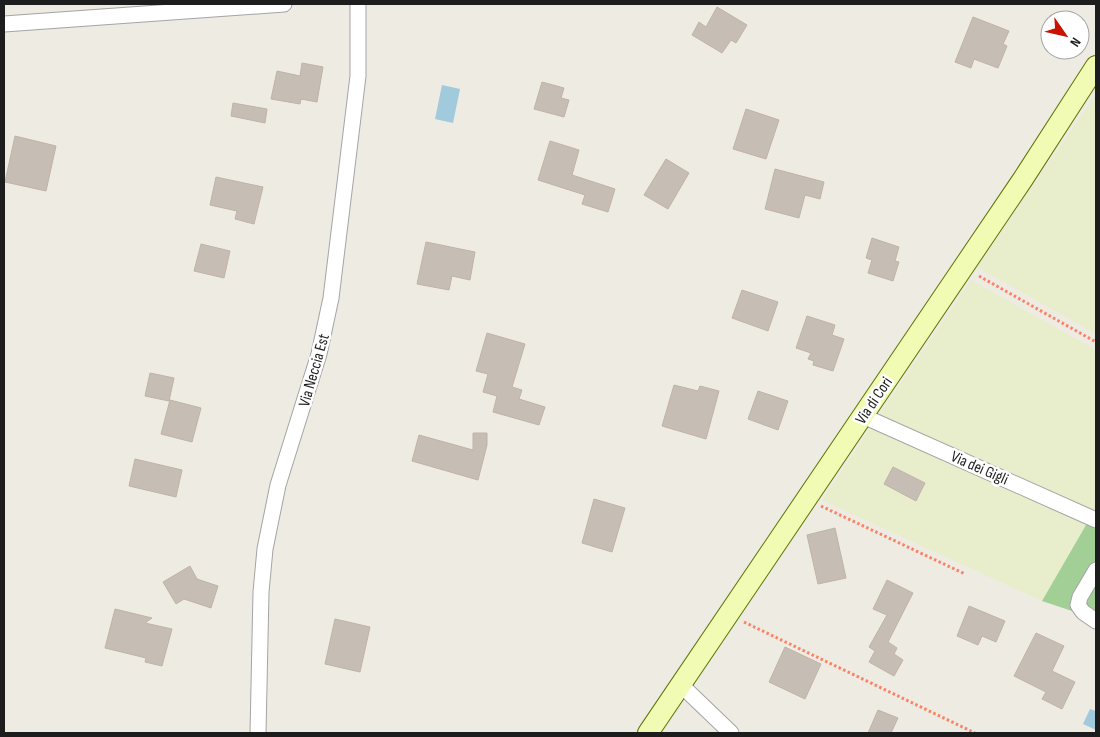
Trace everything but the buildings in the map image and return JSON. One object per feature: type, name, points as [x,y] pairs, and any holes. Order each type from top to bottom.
[{"type":"main road","name":"Via di Cori","points":[[648,733],[863,416],[1096,66]]},
{"type":"street","points":[[4,24],[284,4]]},
{"type":"street","name":"Via Neccia Est","points":[[258,733],[261,592],[267,536],[276,492],[319,354],[330,306],[358,76],[358,4]]},
{"type":"street","name":"Via dei Gigli","points":[[863,416],[1096,520]]},
{"type":"street","points":[[1096,570],[1080,597],[1078,605],[1083,612],[1096,621]]},
{"type":"street","points":[[680,684],[731,733]]},
{"type":"path","points":[[963,267],[1096,342]]},
{"type":"path","points":[[806,499],[965,574]]},
{"type":"path","points":[[728,614],[975,733]]},
{"type":"green space","points":[[1096,94],[1096,334],[977,267]]},
{"type":"green space","points":[[971,280],[1096,350],[1096,515],[879,415]]},
{"type":"green space","points":[[871,427],[1088,522],[1042,601],[822,500]],"holes":[[[893,467],[925,483],[917,500],[885,484]]]},
{"type":"green space","points":[[1093,513],[1096,515],[1096,619],[1042,601]]},
{"type":"water","points":[[442,85],[460,89],[453,123],[435,119]]},
{"type":"water","points":[[1090,709],[1096,711],[1096,730],[1083,724]]}]
